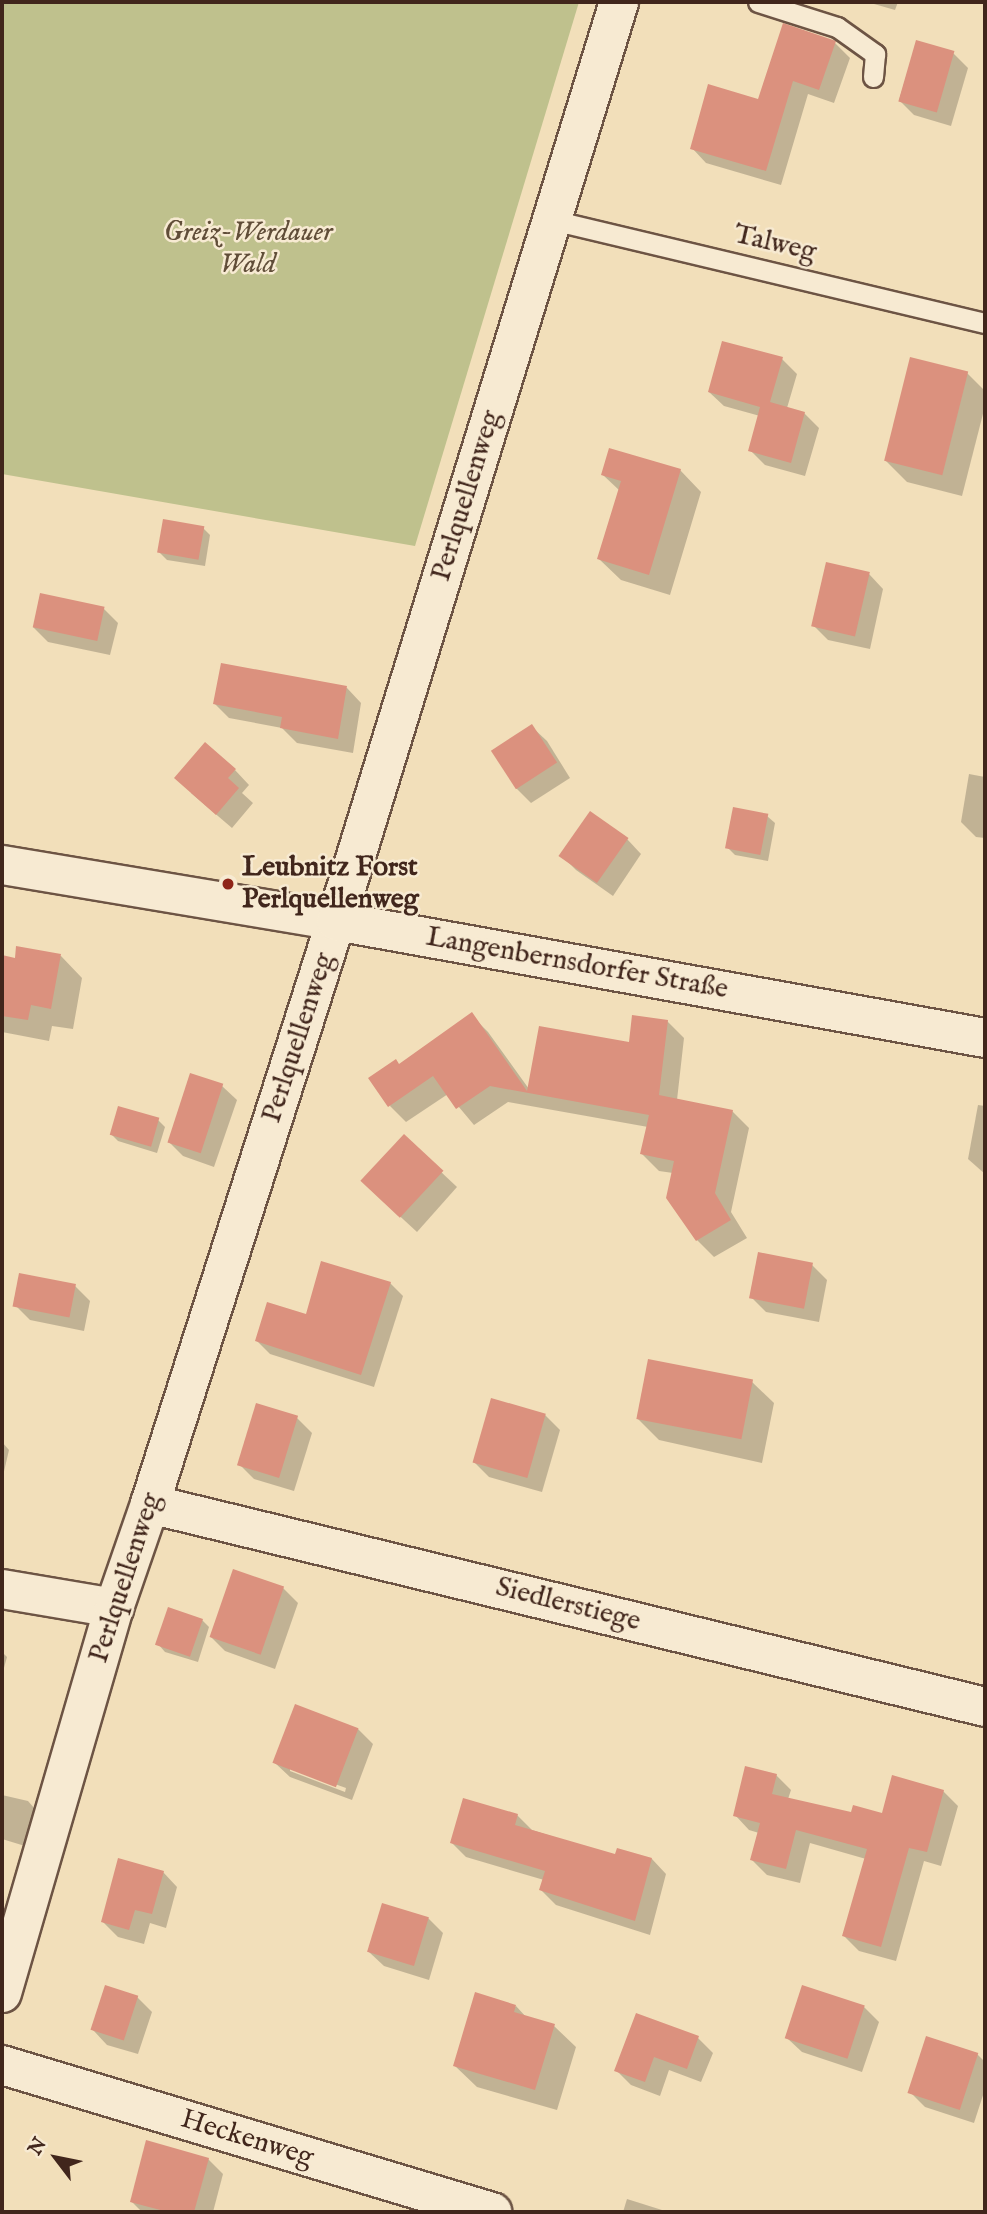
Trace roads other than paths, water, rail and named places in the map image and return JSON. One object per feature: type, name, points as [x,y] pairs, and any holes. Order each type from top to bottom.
[{"type":"street","name":"Perlquellenweg","points":[[2,1993],[114,1608],[150,1504],[336,921],[619,2]]},
{"type":"street","name":"Langenbernsdorfer Straße","points":[[2,865],[336,921],[985,1038]]},
{"type":"street","name":"Siedlerstiege","points":[[150,1504],[985,1707]]},
{"type":"street","points":[[2,1589],[114,1608]]},
{"type":"street","name":"Heckenweg","points":[[2,2065],[492,2212]]},
{"type":"lane","points":[[758,2],[837,27],[875,54],[873,77]]},
{"type":"lane","name":"Talweg","points":[[552,219],[985,323]]},
{"type":"place","name":"Leubnitz Forst Perlquellenweg","points":[[228,884]]},
{"type":"park label","name":"Greiz-Werdauer Wald","points":[[248,249]]}]
